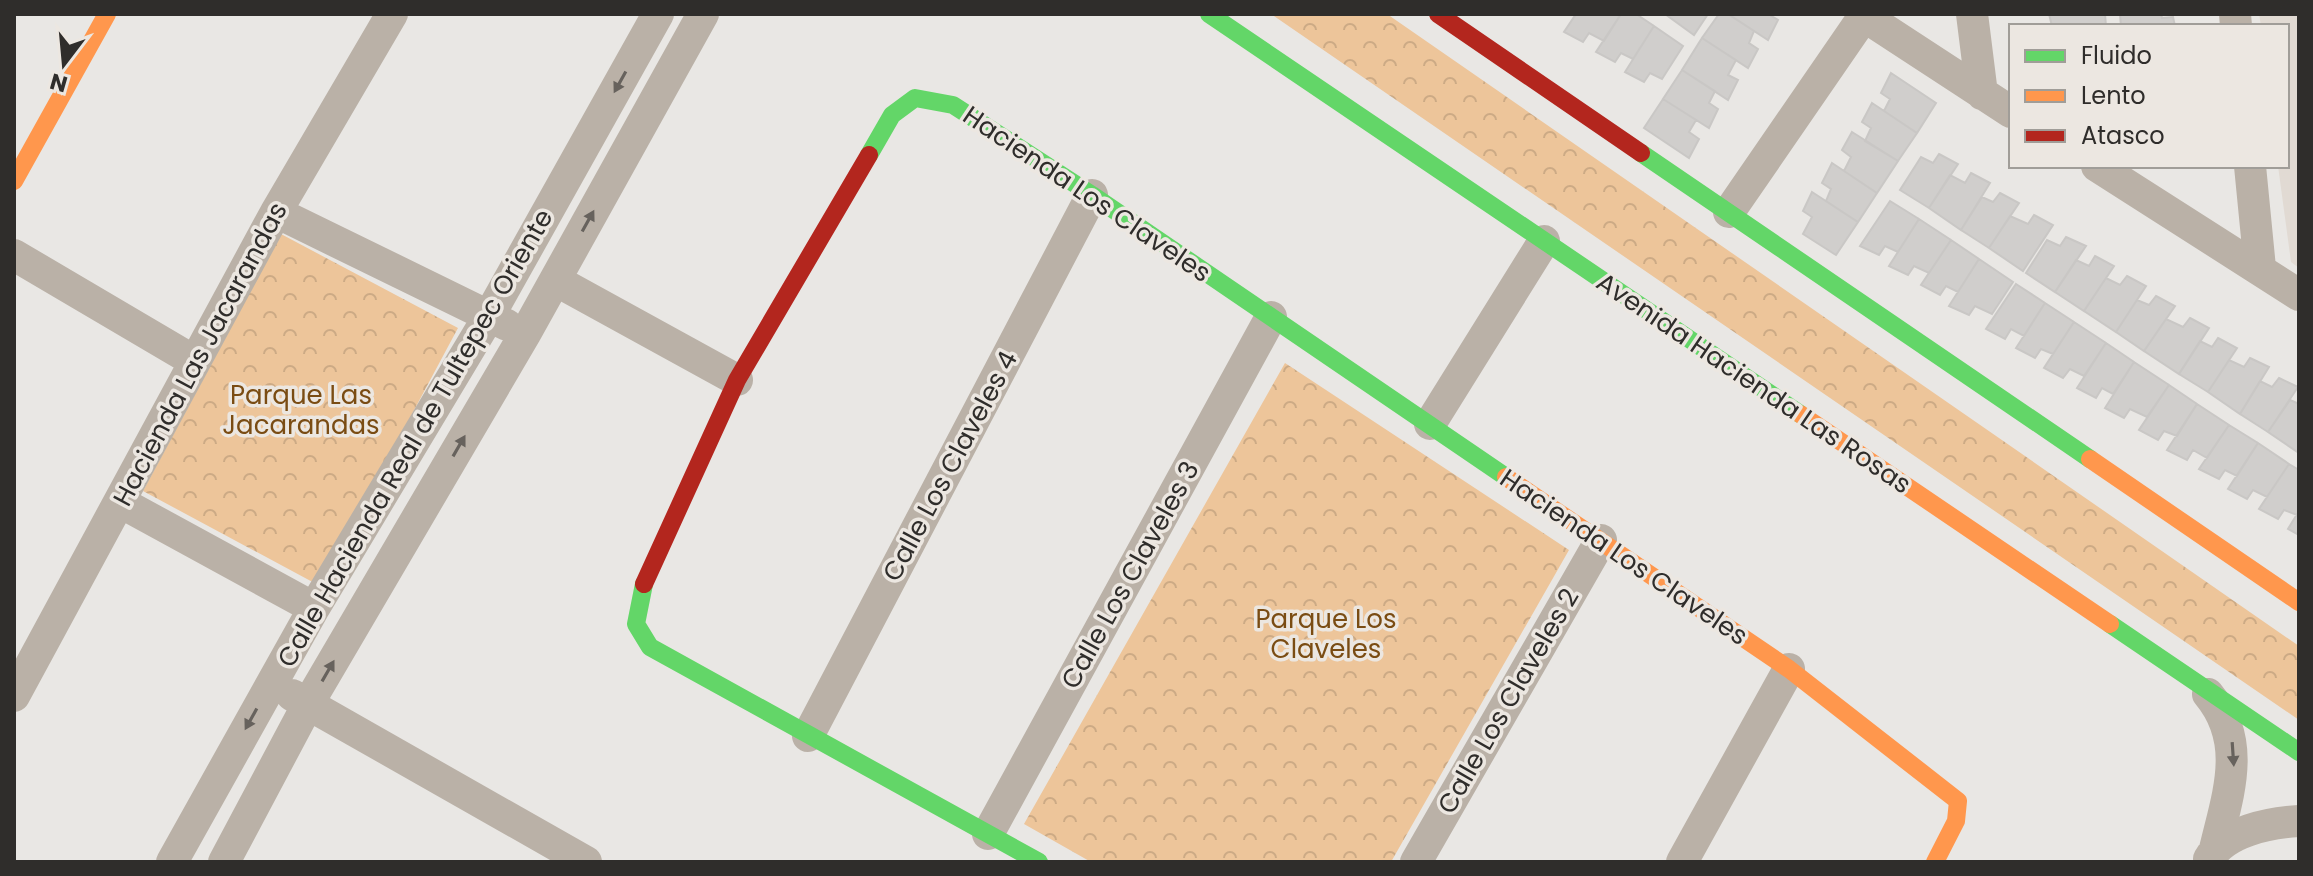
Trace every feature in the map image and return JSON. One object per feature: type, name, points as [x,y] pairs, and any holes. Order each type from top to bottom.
[{"type":"street","points":[[14,181],[107,14]]},
{"type":"street","name":"Hacienda Las Jacarandas","points":[[14,696],[276,212],[392,14]]},
{"type":"street","name":"Calle Hacienda Real de Tultepec Oriente","points":[[172,862],[314,608],[489,316],[658,14]]},
{"type":"street","points":[[224,862],[308,704],[525,334],[703,14]]},
{"type":"street","name":"Avenida Hacienda Las Rosas","points":[[1209,14],[2299,752]]},
{"type":"street","points":[[1438,14],[2299,602]]},
{"type":"street","points":[[1972,14],[1982,94]]},
{"type":"street","points":[[1729,212],[1862,15],[2009,111]]},
{"type":"street","name":"Hacienda Los Claveles","points":[[1039,862],[650,647],[636,624],[639,595],[737,380],[892,115],[915,98],[953,105],[1092,195],[1789,669],[1958,801],[1956,821],[1935,862]]},
{"type":"street","points":[[2100,168],[2299,295]]},
{"type":"street","points":[[2250,168],[2260,268]]},
{"type":"street","name":"Calle Los Claveles 4","points":[[808,736],[1092,195]]},
{"type":"street","name":"Hacienda Las Jacarandas","points":[[276,212],[525,334]]},
{"type":"street","points":[[1430,424],[1544,241]]},
{"type":"street","points":[[14,255],[194,361]]},
{"type":"street","points":[[555,280],[737,380]]},
{"type":"street","name":"Calle Los Claveles 3","points":[[988,834],[1271,317]]},
{"type":"street","name":"Hacienda Las Jacarandas","points":[[120,502],[314,608]]},
{"type":"street","name":"Calle Los Claveles 2","points":[[1416,862],[1601,540]]},
{"type":"street","points":[[1682,862],[1789,669]]},
{"type":"street","points":[[271,683],[586,862]]},
{"type":"street","points":[[2200,686],[2221,710],[2232,738],[2234,770],[2211,855]]},
{"type":"street","points":[[2211,855],[2257,827],[2299,821]]},
{"type":"shaded area","points":[[2259,14],[2299,14],[2299,268],[2291,262],[2278,168],[2289,168],[2289,24],[2261,24]]},
{"type":"green space","points":[[1271,14],[1387,14],[2299,646],[2299,720]]},
{"type":"green space","name":"Parque Las Jacarandas","points":[[281,234],[458,328],[320,586],[143,491]]},
{"type":"green space","name":"Parque Los Claveles","points":[[1285,363],[1569,550],[1391,862],[1091,862],[1024,824]]},
{"type":"building","points":[[1576,14],[1621,14],[1604,41],[1589,33],[1583,42],[1564,32]]},
{"type":"building","points":[[1621,14],[1636,14],[1654,26],[1633,59],[1621,53],[1615,62],[1596,52]]},
{"type":"building","points":[[1665,14],[1708,14],[1694,35]]},
{"type":"building","points":[[1719,14],[1728,14],[1754,31],[1749,43],[1758,49],[1748,68],[1702,38]]},
{"type":"building","points":[[1728,14],[1768,14],[1778,20],[1768,40]]},
{"type":"building","points":[[2049,14],[2105,14],[2106,24],[2052,24]]},
{"type":"building","points":[[2120,14],[2161,14],[2162,18],[2173,17],[2175,24],[2121,24]]},
{"type":"building","points":[[1654,26],[1683,46],[1662,79],[1650,73],[1644,82],[1625,72]]},
{"type":"building","points":[[1702,38],[1736,60],[1728,75],[1738,80],[1728,100],[1682,70]]},
{"type":"building","points":[[1682,70],[1715,91],[1709,103],[1718,109],[1709,128],[1663,99]]},
{"type":"building","points":[[1891,73],[1936,103],[1917,133],[1884,111],[1890,99],[1881,93]]},
{"type":"building","points":[[1663,99],[1696,120],[1689,132],[1699,139],[1689,158],[1644,128]]},
{"type":"building","points":[[1872,103],[1917,133],[1898,161],[1865,141],[1871,128],[1862,122]]},
{"type":"building","points":[[1852,132],[1898,161],[1877,193],[1844,171],[1851,157],[1842,150]]},
{"type":"building","points":[[1939,154],[1958,164],[1929,208],[1900,190],[1921,157],[1933,163]]},
{"type":"building","points":[[1832,163],[1877,193],[1858,222],[1826,201],[1831,189],[1822,183]]},
{"type":"building","points":[[1971,173],[1990,183],[1961,230],[1929,208],[1950,175],[1965,183]]},
{"type":"building","points":[[1812,192],[1858,222],[1836,255],[1803,234],[1812,217],[1803,211]]},
{"type":"building","points":[[2000,193],[2019,203],[1989,248],[1961,230],[1982,197],[1993,202]]},
{"type":"building","points":[[1890,201],[1919,219],[1898,252],[1885,246],[1879,255],[1860,246]]},
{"type":"building","points":[[2034,215],[2053,225],[2023,271],[1989,248],[2010,216],[2028,224]]},
{"type":"building","points":[[1919,219],[1951,240],[1929,273],[1914,266],[1908,275],[1889,266]]},
{"type":"building","points":[[2066,237],[2086,246],[2055,292],[2026,273],[2047,240],[2060,246]]},
{"type":"building","points":[[1951,240],[1979,259],[1958,292],[1946,286],[1940,295],[1921,285]]},
{"type":"building","points":[[2095,256],[2114,266],[2084,311],[2055,292],[2076,260],[2089,266]]},
{"type":"building","points":[[1979,259],[2013,282],[1992,314],[1975,306],[1969,315],[1949,306]]},
{"type":"building","points":[[2127,276],[2146,286],[2116,332],[2084,311],[2106,278],[2120,285]]},
{"type":"building","points":[[2016,284],[2045,303],[2024,336],[2011,329],[2005,339],[1986,329]]},
{"type":"building","points":[[2156,296],[2175,306],[2144,351],[2116,332],[2137,300],[2149,305]]},
{"type":"building","points":[[2045,303],[2074,322],[2053,354],[2041,349],[2035,358],[2016,348]]},
{"type":"building","points":[[2190,318],[2209,328],[2179,374],[2144,351],[2166,319],[2183,327]]},
{"type":"building","points":[[2074,322],[2106,343],[2084,376],[2070,369],[2063,378],[2044,368]]},
{"type":"building","points":[[2218,338],[2237,348],[2208,392],[2179,374],[2200,341],[2212,347]]},
{"type":"building","points":[[2106,343],[2134,362],[2113,394],[2102,388],[2096,398],[2077,388]]},
{"type":"building","points":[[2250,358],[2269,367],[2240,414],[2208,392],[2229,360],[2244,367]]},
{"type":"building","points":[[2134,362],[2169,385],[2147,417],[2130,409],[2124,418],[2105,408]]},
{"type":"building","points":[[2279,378],[2298,387],[2268,432],[2240,414],[2260,381],[2272,387]]},
{"type":"building","points":[[2169,385],[2197,404],[2177,436],[2164,431],[2158,440],[2139,430]]},
{"type":"building","points":[[2290,400],[2299,404],[2299,453],[2268,432]]},
{"type":"building","points":[[2197,404],[2229,425],[2207,458],[2193,450],[2187,460],[2167,450]]},
{"type":"building","points":[[2229,425],[2258,443],[2237,476],[2225,470],[2219,479],[2199,469]]},
{"type":"building","points":[[2258,443],[2289,464],[2267,497],[2253,490],[2247,499],[2228,489]]},
{"type":"building","points":[[2289,464],[2299,470],[2299,511],[2297,515],[2284,510],[2278,519],[2259,509]]},
{"type":"building","points":[[2299,511],[2299,535],[2288,529]]},
{"type":"traffic: fast","points":[[1209,14],[1800,414]]},
{"type":"traffic: fast","points":[[869,155],[892,115],[915,98],[953,105],[1092,195],[1506,477]]},
{"type":"traffic: fast","points":[[1641,153],[2090,459]]},
{"type":"traffic: fast","points":[[644,584],[636,624],[650,647],[1039,862]]},
{"type":"traffic: fast","points":[[2110,624],[2299,752]]},
{"type":"traffic: slow","points":[[14,181],[107,14]]},
{"type":"traffic: slow","points":[[1800,414],[2110,624]]},
{"type":"traffic: slow","points":[[2090,459],[2299,602]]},
{"type":"traffic: slow","points":[[1506,477],[1789,669],[1958,801],[1956,821],[1935,862]]},
{"type":"traffic: jam","points":[[1438,14],[1641,153]]},
{"type":"traffic: jam","points":[[644,584],[737,380],[869,155]]}]
